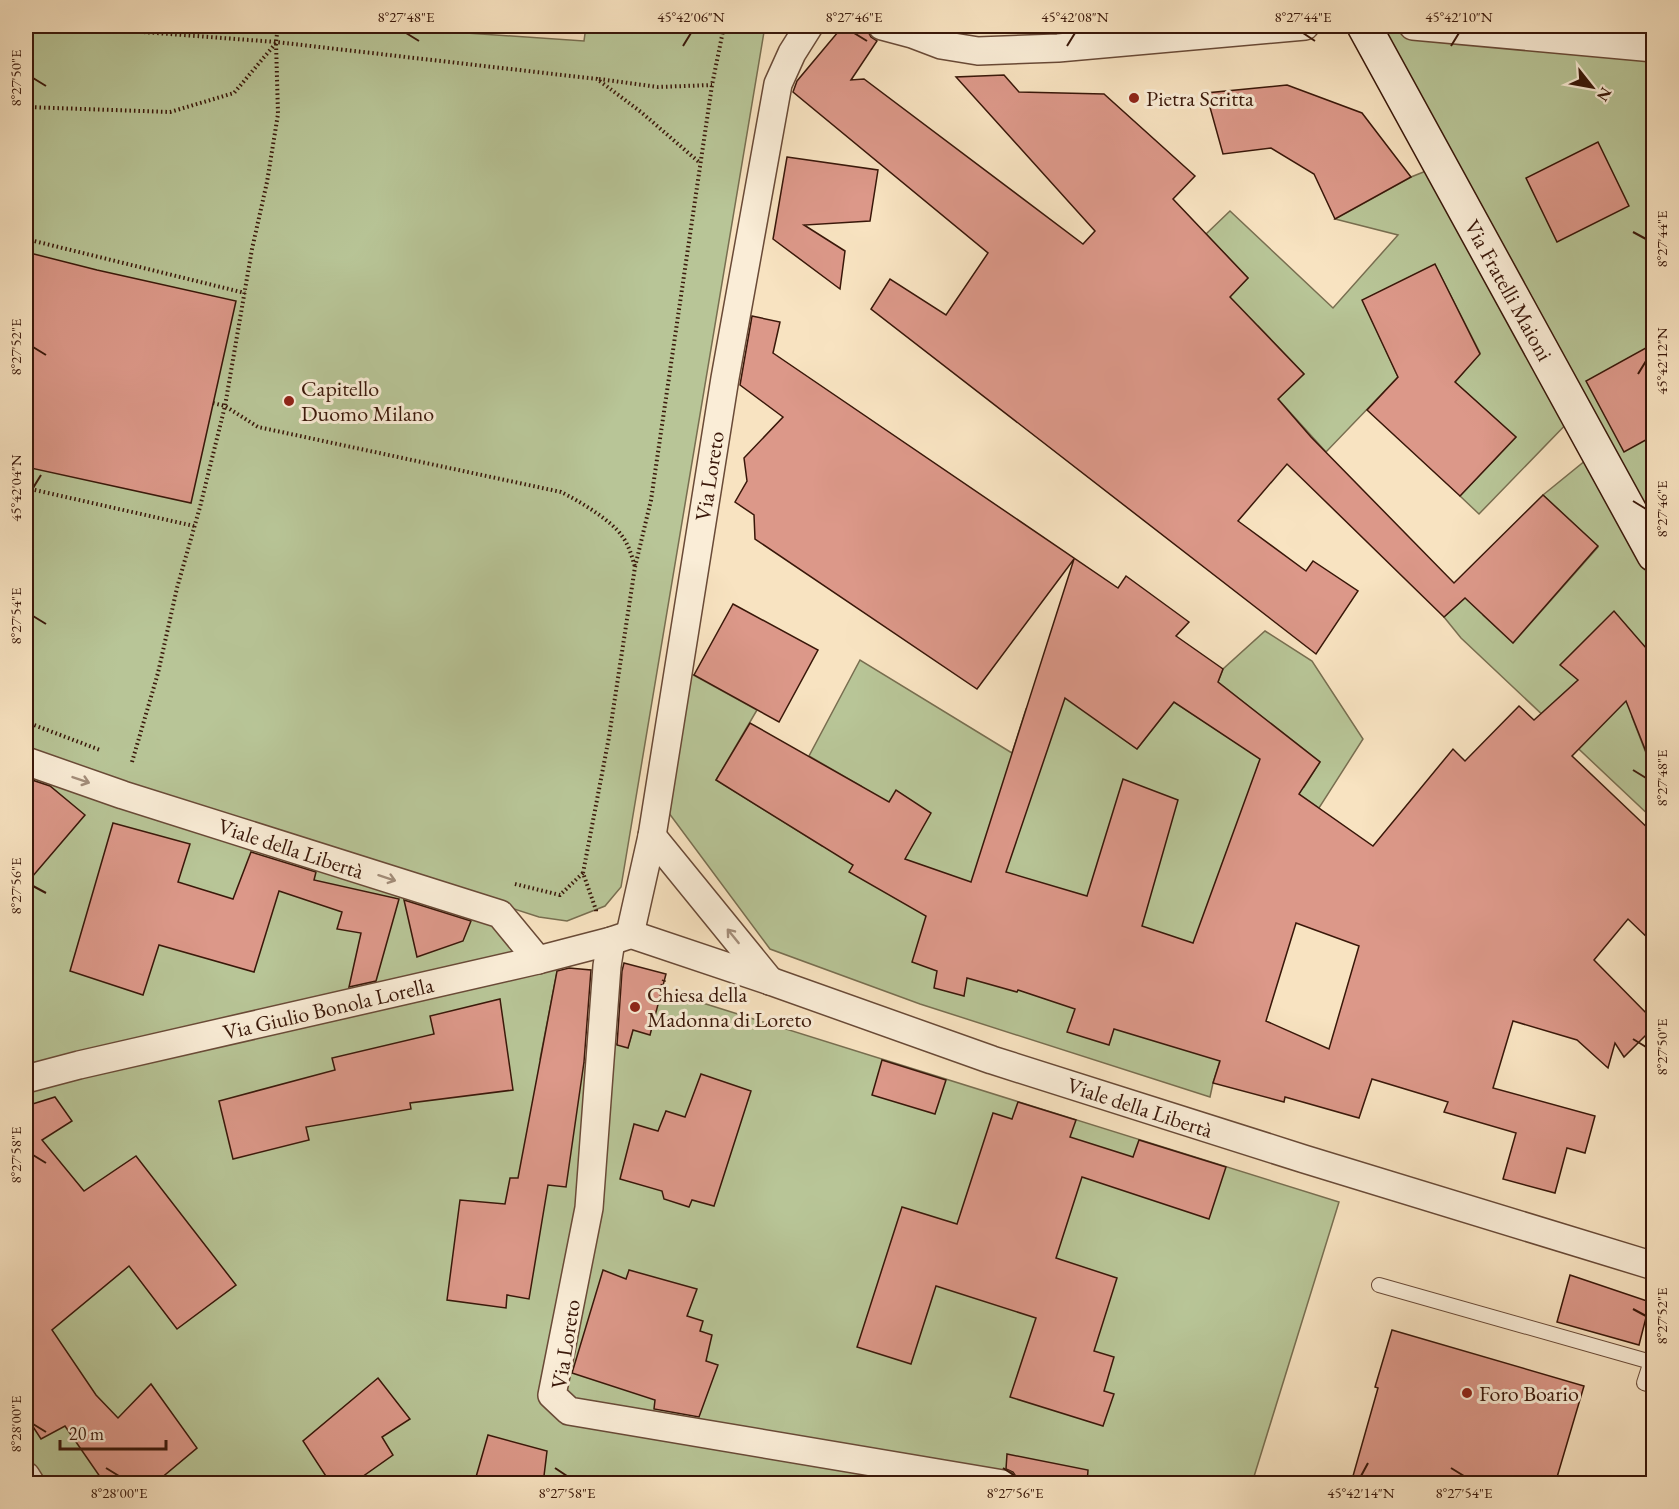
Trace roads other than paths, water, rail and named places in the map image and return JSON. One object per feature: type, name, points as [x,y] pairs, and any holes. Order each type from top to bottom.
[{"type":"main road","name":"Via Fratelli Maioni","points":[[1364,26],[1653,555]]},
{"type":"street","name":"Via Loreto","points":[[809,26],[792,53],[778,84],[725,378],[652,836],[620,938],[607,966],[589,1208],[552,1395],[569,1411],[1003,1484]]},
{"type":"street","points":[[882,26],[941,45],[978,51],[1058,48],[1305,26]]},
{"type":"street","points":[[1413,26],[1653,48]]},
{"type":"street","name":"Viale della Libertà","points":[[26,761],[123,795],[501,914],[538,960]]},
{"type":"street","points":[[652,836],[770,981]]},
{"type":"street","name":"Viale della Libertà","points":[[620,938],[770,981],[992,1060],[1653,1266]]},
{"type":"street","name":"Via Giulio Bonola Lorella","points":[[26,1079],[91,1062],[538,960],[620,938]]},
{"type":"street","points":[[26,1476],[31,1484]]},
{"type":"lane","points":[[1379,1285],[1652,1357],[1644,1383],[1653,1386]]},
{"type":"place","name":"Pietra Scritta","points":[[1134,98]]},
{"type":"place","name":"Capitello Duomo Milano","points":[[289,401]]},
{"type":"place","name":"Chiesa della Madonna di Loreto","points":[[635,1007]]},
{"type":"place","name":"Foro Boario","points":[[1467,1393]]}]
